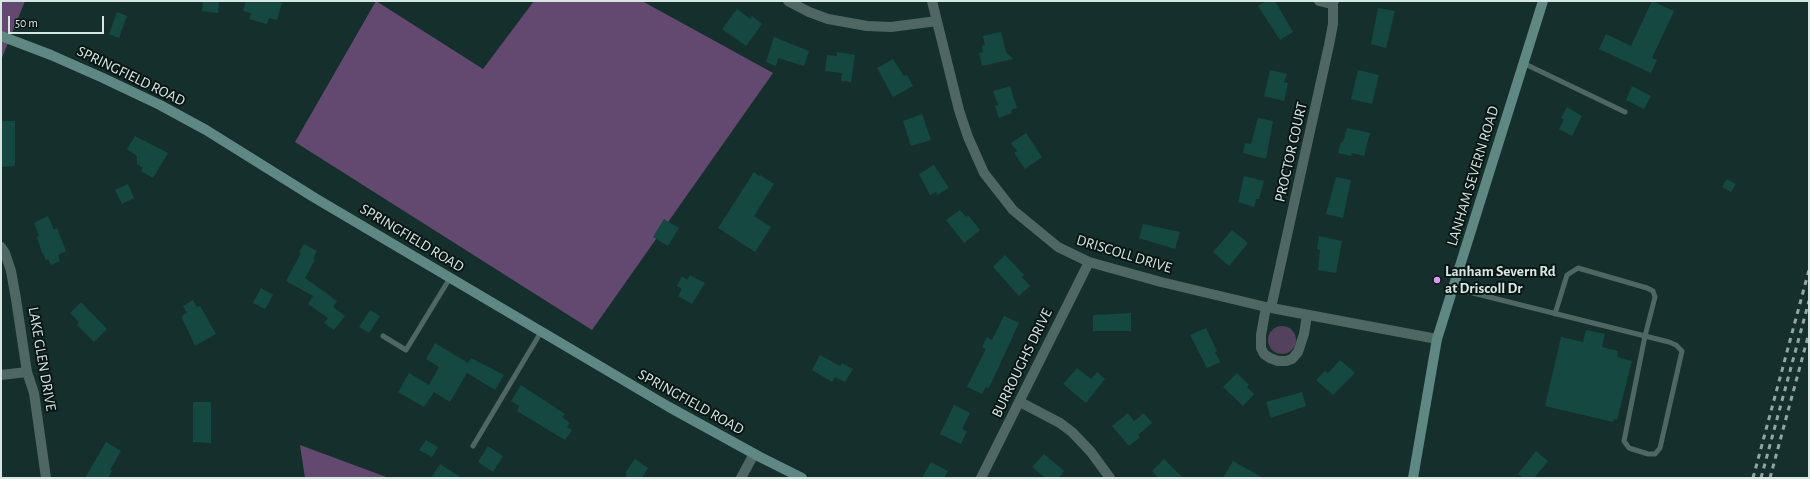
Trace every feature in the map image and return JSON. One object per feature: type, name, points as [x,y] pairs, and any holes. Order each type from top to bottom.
[{"type":"street","points":[[788,1],[809,12],[828,19],[866,26],[891,27],[937,21]]},
{"type":"street","name":"DRISCOLL DRIVE","points":[[932,1],[968,137],[984,173],[1013,210],[1031,227],[1058,247],[1089,262],[1153,280],[1268,308],[1437,339]]},
{"type":"street","name":"PROCTOR COURT","points":[[1268,308],[1330,45],[1334,1],[1327,3],[1319,1]]},
{"type":"street","name":"LANHAM SEVERN ROAD","points":[[1413,478],[1437,339],[1543,1]]},
{"type":"street","name":"SPRINGFIELD ROAD","points":[[1,36],[51,55],[160,105],[206,130],[315,198],[668,407],[754,454],[802,478]]},
{"type":"street","name":"LAKE GLEN DRIVE","points":[[1,247],[5,253],[11,271],[23,333],[27,372],[34,394],[46,478]]},
{"type":"street","name":"BURROUGHS DRIVE","points":[[981,478],[1089,262]]},
{"type":"street","points":[[1268,308],[1261,335],[1261,348],[1264,354],[1278,361],[1286,362],[1292,359],[1298,352],[1304,334],[1307,315]]},
{"type":"street","points":[[1,375],[27,372]]},
{"type":"street","points":[[1020,402],[1060,423],[1072,432],[1091,452],[1110,478]]},
{"type":"street","points":[[741,478],[754,454]]},
{"type":"lane","points":[[1523,63],[1625,112]]},
{"type":"lane","points":[[1453,288],[1555,314],[1644,336],[1676,345],[1682,351],[1660,448],[1655,454],[1648,454],[1628,448],[1624,441],[1624,434],[1644,336],[1655,297],[1653,291],[1578,268],[1567,275],[1555,314]]},
{"type":"lane","points":[[383,336],[406,350],[450,278]]},
{"type":"lane","points":[[473,446],[542,332]]},
{"type":"shaded area","points":[[1,1],[25,1],[1,60]]},
{"type":"shaded area","points":[[376,1],[483,69],[534,1],[642,1],[773,73],[592,330],[295,142]]},
{"type":"shaded area","points":[[1282,326],[1292,330],[1296,340],[1292,350],[1282,354],[1272,350],[1268,340],[1272,330]]},
{"type":"shaded area","points":[[300,445],[389,478],[305,478]]},
{"type":"building","points":[[203,1],[219,1],[218,13],[202,11]]},
{"type":"building","points":[[246,1],[274,1],[282,3],[277,20],[269,18],[267,24],[249,19],[251,13],[243,11]]},
{"type":"building","points":[[1266,1],[1275,1],[1293,32],[1280,40],[1258,6]]},
{"type":"building","points":[[1652,1],[1674,11],[1652,58],[1657,60],[1651,73],[1599,49],[1606,34],[1631,46]]},
{"type":"building","points":[[1378,8],[1395,11],[1386,48],[1371,44]]},
{"type":"building","points":[[737,9],[750,19],[752,16],[762,24],[746,46],[722,29]]},
{"type":"building","points":[[117,12],[127,16],[119,38],[109,34]]},
{"type":"building","points":[[1001,32],[1006,52],[1013,59],[982,66],[979,53],[983,52],[982,46],[985,45],[983,36]]},
{"type":"building","points":[[774,37],[809,51],[804,66],[778,58],[776,66],[766,62]]},
{"type":"building","points":[[837,52],[855,55],[851,82],[841,81],[842,73],[825,71],[827,55],[837,56]]},
{"type":"building","points":[[893,59],[904,76],[907,75],[913,86],[893,97],[877,68]]},
{"type":"building","points":[[1270,70],[1287,74],[1284,82],[1288,83],[1284,101],[1264,96]]},
{"type":"building","points":[[1358,70],[1379,75],[1372,104],[1351,99]]},
{"type":"building","points":[[1010,86],[1017,108],[1011,110],[1012,113],[999,118],[995,106],[998,105],[993,91]]},
{"type":"building","points":[[1632,86],[1651,96],[1644,109],[1626,100]]},
{"type":"building","points":[[1567,107],[1582,116],[1572,136],[1559,129],[1564,120],[1561,118]]},
{"type":"building","points":[[922,114],[931,140],[911,146],[903,121]]},
{"type":"building","points":[[1258,118],[1273,121],[1266,159],[1243,153],[1245,143],[1251,144]]},
{"type":"building","points":[[1,121],[15,121],[15,166],[1,167]]},
{"type":"building","points":[[1347,128],[1370,133],[1364,156],[1352,153],[1351,156],[1338,153]]},
{"type":"building","points":[[1026,133],[1042,157],[1025,169],[1014,153],[1017,151],[1011,143]]},
{"type":"building","points":[[135,136],[168,153],[153,178],[141,171],[143,168],[137,164],[137,156],[127,149]]},
{"type":"building","points":[[934,165],[949,188],[937,195],[936,192],[930,195],[919,174]]},
{"type":"building","points":[[754,172],[774,184],[754,216],[771,227],[755,252],[718,228]]},
{"type":"building","points":[[1244,176],[1264,181],[1259,199],[1256,199],[1254,207],[1238,202]]},
{"type":"building","points":[[1336,177],[1351,180],[1343,218],[1326,214]]},
{"type":"building","points":[[1727,179],[1736,184],[1731,192],[1722,187]]},
{"type":"building","points":[[128,184],[134,198],[122,204],[115,190]]},
{"type":"building","points":[[960,210],[966,217],[968,215],[980,230],[964,243],[946,220]]},
{"type":"building","points":[[48,216],[54,230],[57,228],[66,251],[58,255],[60,261],[51,265],[42,253],[37,237],[39,236],[34,223]]},
{"type":"building","points":[[664,219],[679,228],[668,246],[653,237]]},
{"type":"building","points":[[1143,224],[1180,232],[1175,249],[1139,238]]},
{"type":"building","points":[[1232,230],[1248,243],[1229,266],[1213,252]]},
{"type":"building","points":[[1319,236],[1342,241],[1336,273],[1318,270],[1320,250],[1317,249]]},
{"type":"building","points":[[304,244],[317,251],[313,259],[315,260],[305,278],[337,301],[333,307],[345,316],[334,330],[324,323],[328,318],[308,304],[313,296],[286,281],[301,253],[299,252]]},
{"type":"building","points":[[1005,255],[1024,275],[1022,277],[1030,286],[1019,296],[993,267]]},
{"type":"building","points":[[690,275],[705,283],[692,304],[678,296],[682,289],[677,286],[682,276],[687,280]]},
{"type":"building","points":[[261,288],[273,295],[265,309],[253,303]]},
{"type":"building","points":[[193,300],[197,307],[200,306],[216,334],[195,346],[182,318],[183,315],[187,313],[183,306]]},
{"type":"building","points":[[81,302],[107,329],[94,342],[77,325],[79,322],[70,313]]},
{"type":"building","points":[[370,310],[380,316],[369,333],[359,327]]},
{"type":"building","points":[[1131,313],[1131,331],[1093,331],[1093,315]]},
{"type":"building","points":[[1004,316],[1019,323],[989,388],[986,387],[982,394],[967,387],[986,349],[982,347],[987,337],[992,340]]},
{"type":"building","points":[[1206,328],[1217,351],[1215,352],[1220,362],[1207,368],[1190,335]]},
{"type":"building","points":[[1586,330],[1605,334],[1602,347],[1618,351],[1617,357],[1632,361],[1617,420],[1614,419],[1613,422],[1545,406],[1561,337],[1583,342]]},
{"type":"building","points":[[435,343],[468,363],[471,358],[504,375],[495,390],[467,373],[450,402],[434,392],[424,407],[398,392],[409,373],[429,385],[439,367],[426,359]]},
{"type":"building","points":[[820,355],[840,366],[842,363],[853,369],[845,382],[835,377],[832,382],[812,370]]},
{"type":"building","points":[[1340,360],[1355,373],[1333,395],[1316,380],[1325,371],[1328,373]]},
{"type":"building","points":[[1077,368],[1091,379],[1097,372],[1105,379],[1086,403],[1063,384]]},
{"type":"building","points":[[1237,373],[1249,385],[1247,387],[1254,394],[1243,406],[1223,387]]},
{"type":"building","points":[[521,385],[565,414],[562,417],[570,423],[567,427],[572,430],[565,440],[517,411],[519,406],[511,401]]},
{"type":"building","points":[[1302,392],[1306,406],[1271,418],[1266,402]]},
{"type":"building","points":[[193,402],[211,402],[211,443],[193,442]]},
{"type":"building","points":[[954,405],[970,413],[962,429],[967,431],[961,444],[940,434]]},
{"type":"building","points":[[1128,413],[1134,421],[1144,413],[1152,423],[1138,435],[1140,437],[1129,446],[1112,426]]},
{"type":"building","points":[[426,440],[438,447],[432,457],[419,450]]},
{"type":"building","points":[[106,442],[121,451],[110,470],[112,471],[108,478],[85,478]]},
{"type":"building","points":[[488,446],[503,456],[493,472],[478,462]]},
{"type":"building","points":[[1536,451],[1548,461],[1534,478],[1524,478],[1518,474]]},
{"type":"building","points":[[1044,454],[1064,471],[1059,478],[1045,478],[1032,467]]},
{"type":"building","points":[[635,459],[648,468],[642,478],[625,478],[627,474],[625,473]]},
{"type":"building","points":[[1164,459],[1183,478],[1158,478],[1152,471]]},
{"type":"building","points":[[1233,461],[1263,478],[1223,478]]},
{"type":"building","points":[[931,462],[948,471],[944,478],[922,478]]},
{"type":"building","points":[[440,464],[462,478],[431,478]]},
{"type":"railway","points":[[1753,478],[1809,270]]},
{"type":"railway","points":[[1761,478],[1809,301]]},
{"type":"railway","points":[[1770,478],[1809,333]]},
{"type":"place","name":"Lanham Severn Rd at Driscoll Dr","points":[[1437,280]]}]
